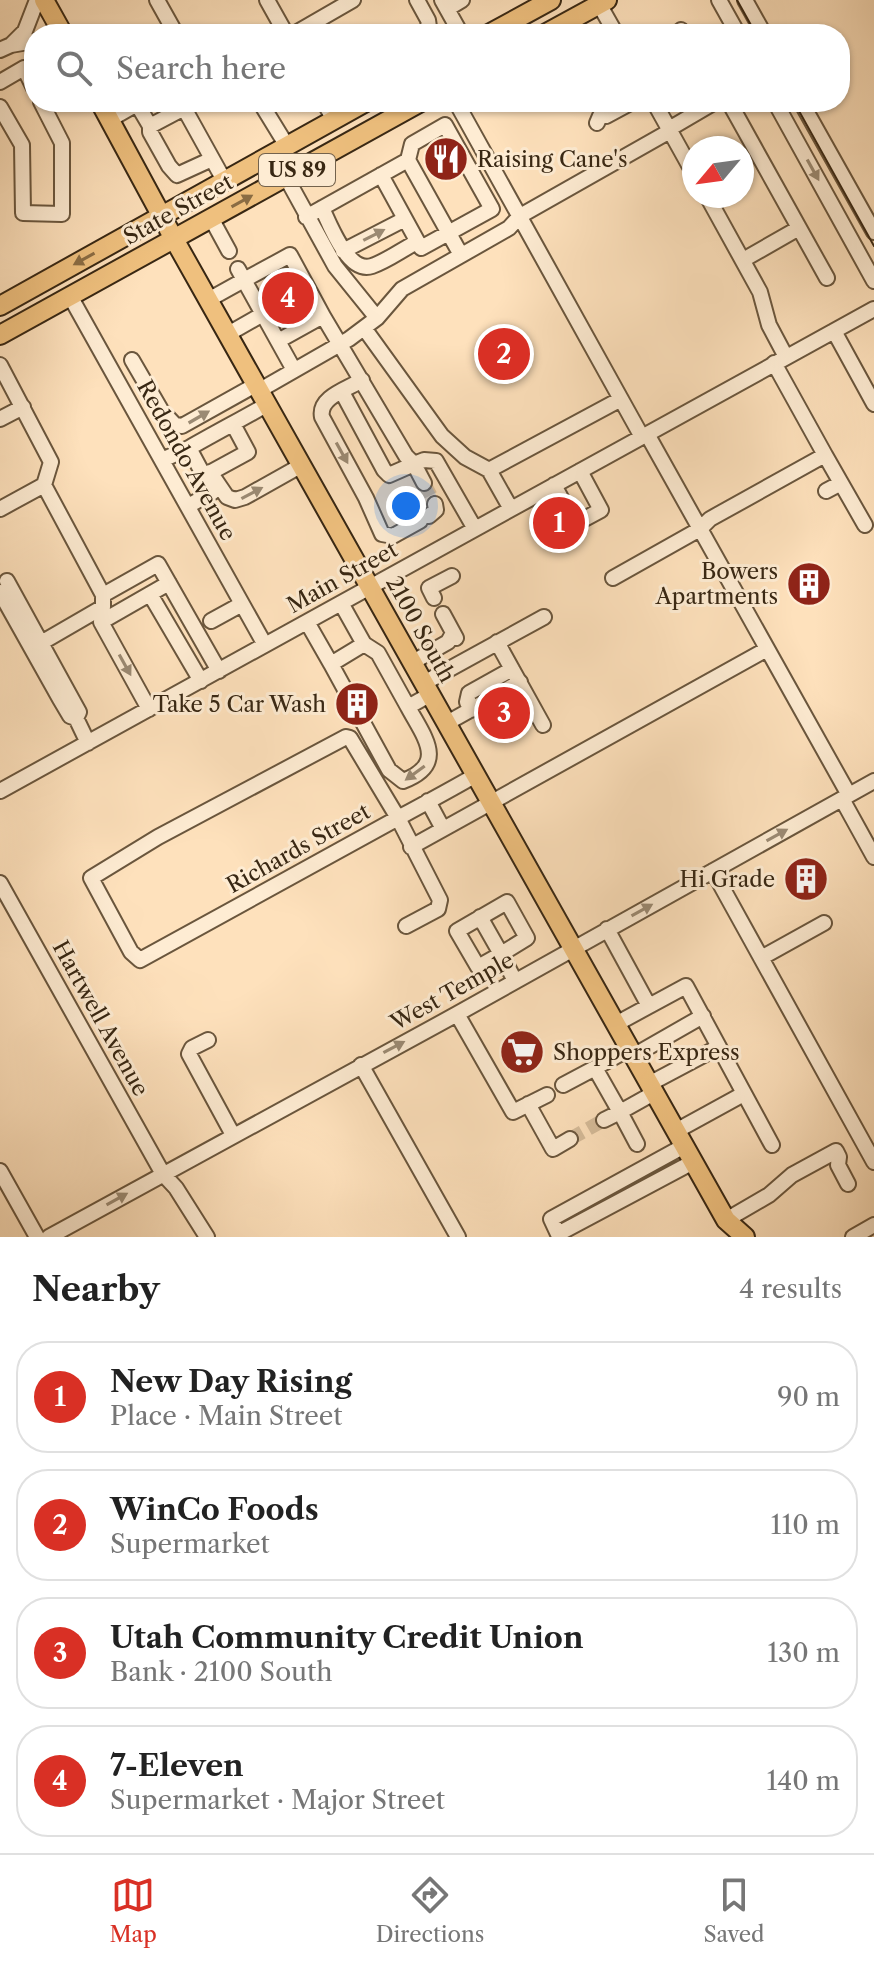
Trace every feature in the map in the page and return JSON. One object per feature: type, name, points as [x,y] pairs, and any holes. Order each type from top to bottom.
[{"type":"main road","points":[[44,0],[57,24]]},
{"type":"main road","points":[[517,24],[551,0]]},
{"type":"main road","points":[[563,24],[603,2]]},
{"type":"main road","name":"2100 South","points":[[105,112],[685,1146],[726,1229],[745,1237]]},
{"type":"main road","name":"State Street","points":[[0,306],[348,112]]},
{"type":"main road","name":"State Street","points":[[0,335],[403,112]]},
{"type":"street","points":[[28,24],[37,0]]},
{"type":"street","points":[[157,0],[170,24]]},
{"type":"street","points":[[267,0],[280,24]]},
{"type":"street","points":[[311,24],[353,0]]},
{"type":"street","points":[[417,0],[429,24]]},
{"type":"street","points":[[455,24],[445,5],[462,0]]},
{"type":"street","points":[[719,0],[732,24]]},
{"type":"street","points":[[745,0],[758,24]]},
{"type":"street","points":[[603,2],[612,24]]},
{"type":"street","points":[[5,47],[24,32]]},
{"type":"street","points":[[0,82],[24,68]]},
{"type":"street","points":[[2,114],[22,145],[23,213],[62,214],[62,143],[46,112]]},
{"type":"street","points":[[109,120],[122,112]]},
{"type":"street","points":[[142,112],[156,143],[177,175],[212,159]]},
{"type":"street","points":[[150,126],[176,112]]},
{"type":"street","points":[[192,112],[225,182]]},
{"type":"street","points":[[268,112],[287,146]]},
{"type":"street","points":[[330,112],[334,120]]},
{"type":"street","points":[[462,112],[621,399],[700,529],[767,649],[874,857]]},
{"type":"street","points":[[603,112],[599,120],[613,112]]},
{"type":"street","points":[[659,112],[682,153]]},
{"type":"street","points":[[132,360],[161,410],[175,425],[182,426],[261,393],[364,328],[402,289],[509,228],[520,216],[699,112]]},
{"type":"street","points":[[735,112],[827,278]]},
{"type":"street","points":[[781,112],[874,281]]},
{"type":"street","points":[[807,112],[874,232]]},
{"type":"street","points":[[322,208],[343,251],[358,266],[370,267],[449,233],[492,209],[445,125],[412,144],[408,160],[449,233],[461,255]]},
{"type":"street","points":[[306,217],[408,160]]},
{"type":"street","points":[[381,175],[434,271]]},
{"type":"street","points":[[286,177],[335,266],[377,318]]},
{"type":"street","points":[[714,208],[760,292],[780,360],[825,455],[865,525]]},
{"type":"street","points":[[211,218],[229,251]]},
{"type":"street","points":[[343,251],[405,219]]},
{"type":"street","points":[[743,260],[799,228]]},
{"type":"street","points":[[208,300],[241,274],[290,255],[323,316],[344,342],[362,380],[424,483]]},
{"type":"street","points":[[241,274],[294,370]]},
{"type":"street","name":"Redondo Avenue","points":[[70,296],[265,645]]},
{"type":"street","name":"Main Street","points":[[0,791],[874,309]]},
{"type":"street","points":[[228,334],[263,314]]},
{"type":"street","points":[[278,341],[323,316]]},
{"type":"street","points":[[364,328],[442,436],[465,457],[489,470],[511,509]]},
{"type":"street","points":[[834,331],[874,404]]},
{"type":"street","points":[[0,365],[51,462],[44,485],[0,509]]},
{"type":"street","points":[[362,380],[324,402],[320,409],[322,417],[382,534],[393,536],[428,514]]},
{"type":"street","points":[[342,392],[384,470],[389,475],[395,474],[424,460],[436,461],[475,529]]},
{"type":"street","points":[[162,460],[233,424],[261,393]]},
{"type":"street","points":[[489,470],[621,399]]},
{"type":"street","points":[[0,419],[23,407]]},
{"type":"street","points":[[207,474],[248,452],[233,424]]},
{"type":"street","points":[[189,448],[227,497],[235,500],[302,465]]},
{"type":"street","points":[[613,578],[825,455]]},
{"type":"street","points":[[554,485],[575,524],[601,510],[580,471]]},
{"type":"street","points":[[188,506],[213,492],[207,474]]},
{"type":"street","points":[[826,491],[841,483]]},
{"type":"street","points":[[36,645],[103,607],[103,595],[44,485]]},
{"type":"street","points":[[103,595],[158,564],[219,671]]},
{"type":"street","points":[[432,593],[452,576]]},
{"type":"street","points":[[149,709],[101,622],[169,583]]},
{"type":"street","points":[[4,587],[70,716],[76,718],[88,743]]},
{"type":"street","points":[[150,594],[201,681]]},
{"type":"street","points":[[307,622],[389,770],[403,781],[430,761],[430,749],[378,653],[364,644],[341,603]]},
{"type":"street","points":[[211,621],[242,604]]},
{"type":"street","points":[[413,662],[448,642],[454,635],[443,614]]},
{"type":"street","points":[[408,707],[428,689],[497,642],[544,617]]},
{"type":"street","points":[[378,653],[400,640]]},
{"type":"street","points":[[497,642],[543,725]]},
{"type":"street","points":[[331,664],[364,644]]},
{"type":"street","points":[[411,847],[767,649]]},
{"type":"street","points":[[447,723],[471,710],[516,676]]},
{"type":"street","name":"Richards Street","points":[[398,818],[354,742],[346,737],[158,837],[91,878],[131,952],[140,960],[398,818],[428,801],[476,775]]},
{"type":"street","name":"West Temple","points":[[49,1237],[874,781]]},
{"type":"street","points":[[428,801],[443,829]]},
{"type":"street","points":[[398,818],[441,905],[434,912],[406,926]]},
{"type":"street","points":[[713,871],[874,1162]]},
{"type":"street","name":"Hartwell Avenue","points":[[0,883],[163,1174],[176,1188],[207,1237]]},
{"type":"street","points":[[507,902],[527,938],[501,954],[478,967],[457,931],[507,902]]},
{"type":"street","points":[[480,917],[515,981]]},
{"type":"street","points":[[761,958],[824,923]]},
{"type":"street","points":[[607,929],[649,1006]]},
{"type":"street","points":[[616,1024],[686,986],[772,1145]]},
{"type":"street","points":[[457,1014],[513,1112],[547,1095]]},
{"type":"street","points":[[563,1085],[703,1016]]},
{"type":"street","points":[[208,1040],[189,1050],[189,1054],[233,1135]]},
{"type":"street","points":[[604,1120],[713,1050]]},
{"type":"street","points":[[361,1065],[458,1237]]},
{"type":"street","points":[[595,1068],[637,1144]]},
{"type":"street","points":[[685,1146],[551,1219],[558,1234],[660,1179],[685,1146],[738,1097]]},
{"type":"street","points":[[528,1104],[553,1149],[570,1139]]},
{"type":"street","points":[[839,1157],[863,1143]]},
{"type":"street","points":[[726,1229],[792,1175],[836,1151],[838,1165],[848,1184]]},
{"type":"street","points":[[651,1164],[660,1179]]},
{"type":"street","points":[[0,1171],[37,1237]]},
{"type":"street","points":[[853,1237],[874,1225]]},
{"type":"tunnel","points":[[424,483],[435,504]]},
{"type":"tunnel","points":[[570,1139],[604,1120]]},
{"type":"tram line","points":[[737,0],[750,24]]},
{"type":"tram line","points":[[800,112],[874,246]]},
{"type":"place","name":"Raising Cane's","points":[[446,159]]},
{"type":"place","name":"7-Eleven","points":[[288,298]]},
{"type":"place","name":"WinCo Foods","points":[[504,354]]},
{"type":"place","name":"New Day Rising","points":[[559,523]]},
{"type":"place","name":"Bowers Apartments","points":[[809,584]]},
{"type":"place","name":"Take 5 Car Wash","points":[[357,704]]},
{"type":"place","name":"Utah Community Credit Union","points":[[504,713]]},
{"type":"place","name":"Hi Grade","points":[[806,879]]},
{"type":"place","name":"Shoppers Express","points":[[522,1052]]}]
